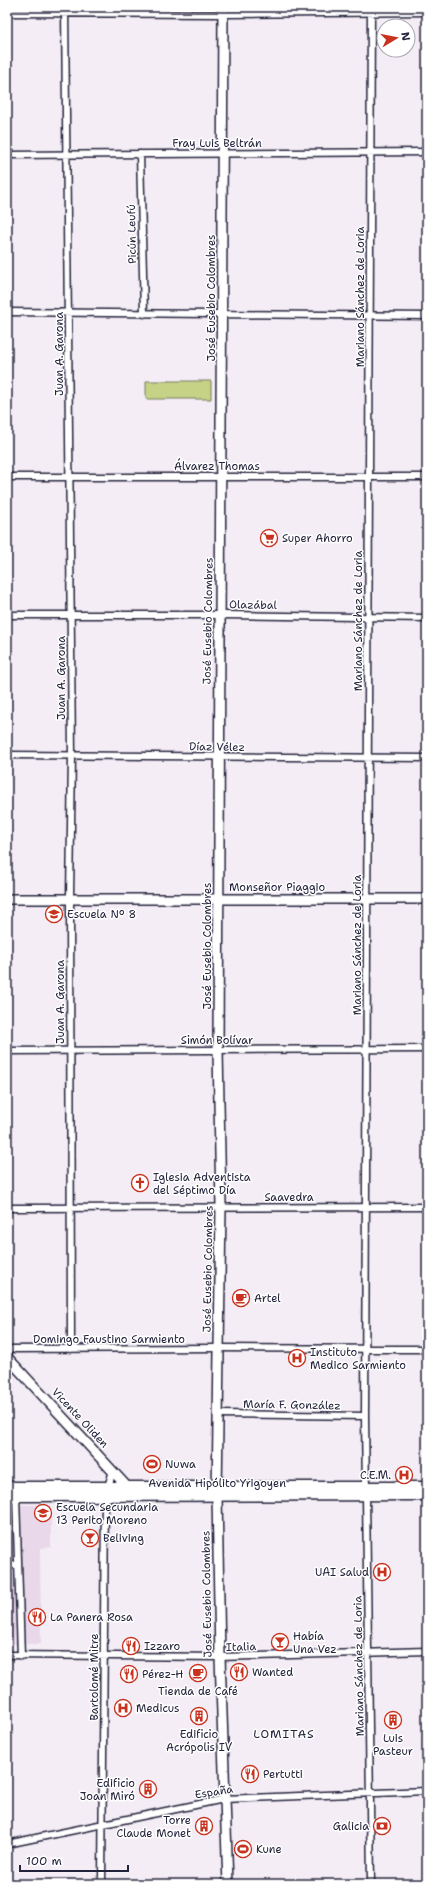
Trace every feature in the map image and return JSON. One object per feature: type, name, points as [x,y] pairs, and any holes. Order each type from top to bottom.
[{"type":"main road","name":"Avenida Hipólito Yrigoyen","points":[[7,1487],[105,1491],[135,1496],[217,1491]]},
{"type":"main road","name":"Avenida Hipólito Yrigoyen","points":[[12,1496],[105,1491],[128,1487],[217,1491],[366,1490],[427,1487]]},
{"type":"main road","name":"Avenida Hipólito Yrigoyen","points":[[366,1490],[427,1495]]},
{"type":"street","points":[[7,13],[65,10],[371,10],[427,12]]},
{"type":"street","name":"Juan A. Garona","points":[[65,10],[72,754],[70,898],[71,1349]]},
{"type":"street","name":"Mariano Sánchez de Loria","points":[[371,10],[365,1416],[371,1884]]},
{"type":"street","name":"José Eusebio Colombres","points":[[223,11],[224,154],[218,1050],[221,1206],[217,1491],[220,1657],[228,1884]]},
{"type":"street","name":"Fray Luis Beltrán","points":[[7,155],[427,152]]},
{"type":"street","name":"Picún Leufú","points":[[140,154],[144,314]]},
{"type":"street","points":[[7,312],[427,316]]},
{"type":"street","name":"Álvarez Thomas","points":[[7,477],[427,476]]},
{"type":"street","name":"Olazábal","points":[[7,615],[221,615],[427,618]]},
{"type":"street","name":"Díaz Vélez","points":[[7,755],[72,754],[219,757],[427,758]]},
{"type":"street","name":"Monseñor Piaggio","points":[[7,899],[427,899]]},
{"type":"street","name":"Simón Bolívar","points":[[7,1051],[427,1049]]},
{"type":"street","name":"Saavedra","points":[[7,1208],[221,1206],[427,1207]]},
{"type":"street","name":"Domingo Faustino Sarmiento","points":[[7,1350],[220,1348],[427,1349]]},
{"type":"street","name":"Vicente Oliden","points":[[7,1357],[135,1496]]},
{"type":"street","name":"María F. González","points":[[218,1414],[365,1416]]},
{"type":"street","name":"Bartolomé Mitre","points":[[102,1884],[105,1491],[113,1471]]},
{"type":"street","points":[[12,1496],[18,1565],[21,1656]]},
{"type":"street","points":[[7,1565],[18,1565]]},
{"type":"street","name":"Italia","points":[[7,1655],[220,1657],[427,1651]]},
{"type":"street","name":"España","points":[[7,1844],[102,1823],[224,1799],[427,1791]]},
{"type":"shaded area","points":[[7,1505],[51,1505],[51,1547],[40,1548],[41,1644],[7,1644]]},
{"type":"green space","points":[[146,381],[211,381],[211,399],[146,399]]},
{"type":"place","name":"Super Ahorro","points":[[269,538]]},
{"type":"place","name":"Escuela Nº 8","points":[[54,914]]},
{"type":"place","name":"Iglesia Adventista del Séptimo Día","points":[[140,1183]]},
{"type":"place","name":"Artel","points":[[241,1298]]},
{"type":"place","name":"Instituto Medico Sarmiento","points":[[297,1358]]},
{"type":"place","name":"Nuwa","points":[[152,1464]]},
{"type":"place","name":"C.E.M.","points":[[404,1475]]},
{"type":"place","name":"Escuela Secundaria 13 Perito Moreno","points":[[43,1513]]},
{"type":"place","name":"Beliving","points":[[90,1538]]},
{"type":"place","name":"UAI Salud","points":[[382,1572]]},
{"type":"place","name":"La Panera Rosa","points":[[37,1617]]},
{"type":"place","name":"Había Una Vez","points":[[280,1642]]},
{"type":"place","name":"Izzaro","points":[[131,1646]]},
{"type":"place","name":"Wanted","points":[[239,1672]]},
{"type":"place","name":"Tienda de Café","points":[[198,1673]]},
{"type":"place","name":"Pérez-H","points":[[129,1674]]},
{"type":"place","name":"Medicus","points":[[123,1708]]},
{"type":"place","name":"Edificio Acrópolis IV","points":[[199,1716]]},
{"type":"place","name":"Luis Pasteur","points":[[393,1720]]},
{"type":"place","name":"Pertutti","points":[[250,1774]]},
{"type":"place","name":"Edificio Joan Miró","points":[[148,1789]]},
{"type":"place","name":"Torre Claude Monet","points":[[204,1826]]},
{"type":"place","name":"Galicia","points":[[382,1826]]},
{"type":"place","name":"Kune","points":[[243,1849]]},
{"type":"district","name":"LOMITAS","points":[[284,1734]]}]
